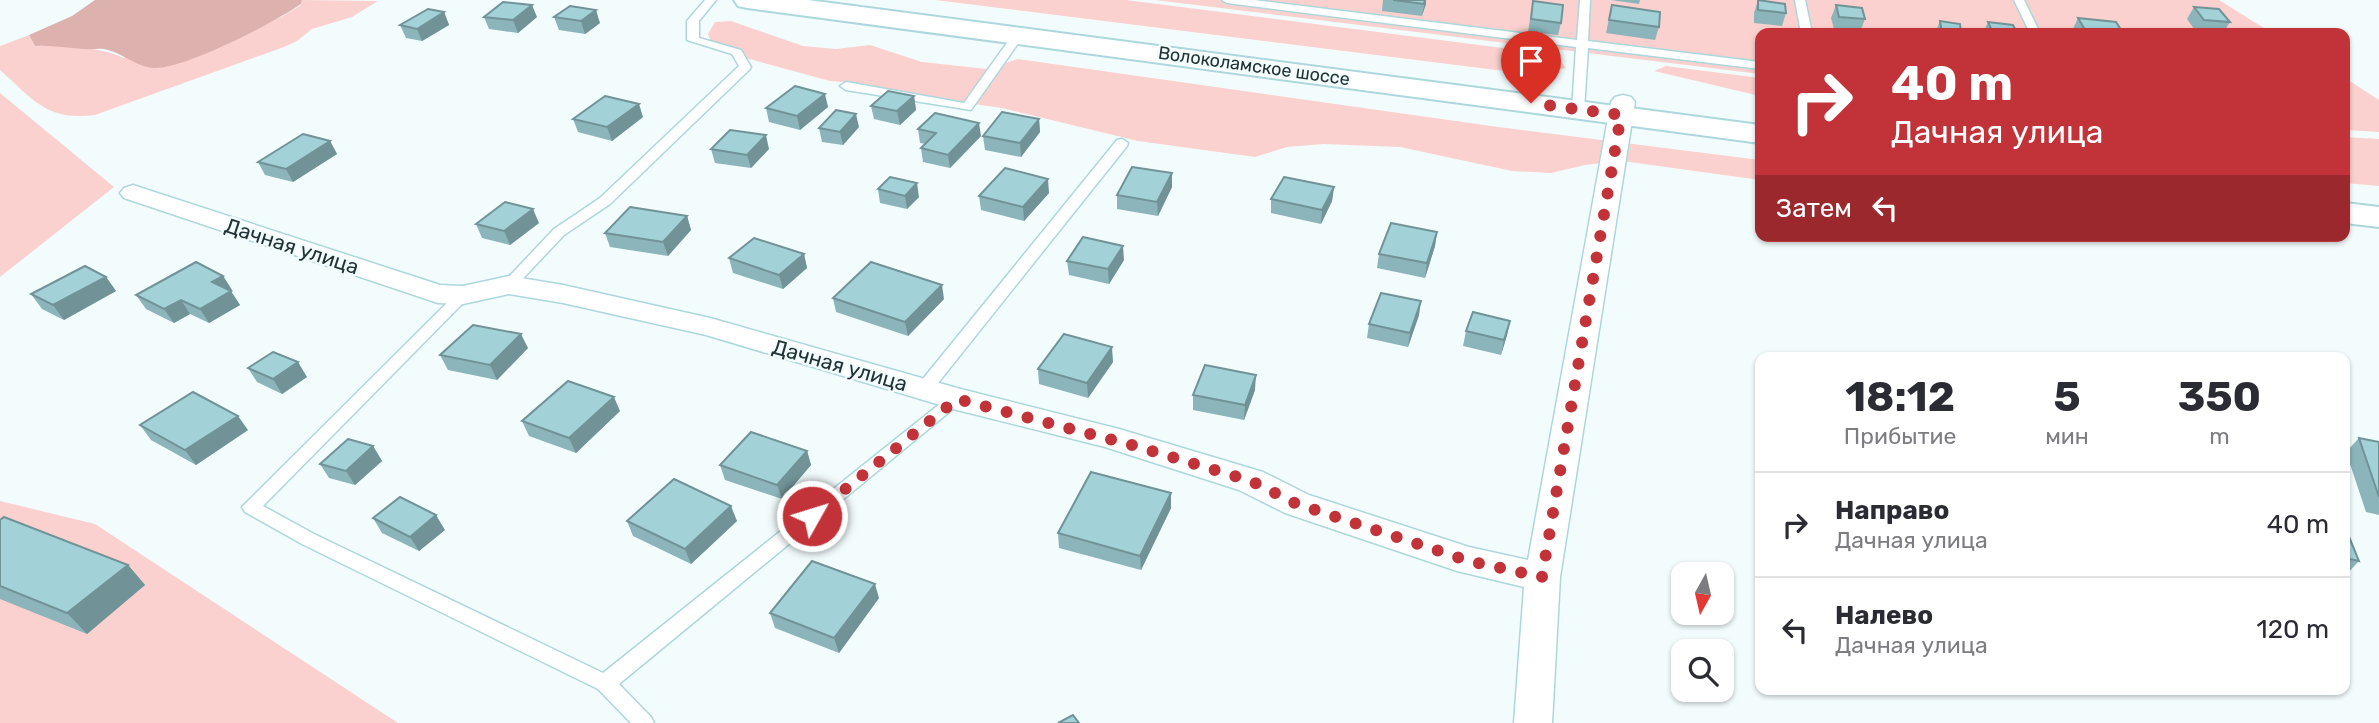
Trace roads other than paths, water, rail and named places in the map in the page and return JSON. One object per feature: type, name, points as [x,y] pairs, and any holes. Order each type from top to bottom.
[{"type":"main road","name":"Волоколамское шоссе","points":[[747,0],[1578,103]]},
{"type":"main road","name":"Волоколамское шоссе","points":[[829,0],[1622,109],[1755,133]]},
{"type":"main road","name":"Волоколамское шоссе","points":[[1622,109],[1755,121]]},
{"type":"main road","points":[[2350,199],[2379,202]]},
{"type":"main road","points":[[2350,214],[2379,218]]},
{"type":"street","points":[[1533,723],[1542,577],[1622,109]]},
{"type":"street","name":"Дачная улица","points":[[133,193],[438,294],[463,295],[509,285],[563,293],[710,327],[957,399],[1108,438],[1199,465],[1251,481],[1297,504],[1469,561],[1542,577]]},
{"type":"lane","points":[[509,285],[559,232],[605,201],[746,68],[737,52],[693,40],[693,21],[711,0]]},
{"type":"lane","points":[[1227,0],[1755,65]]},
{"type":"lane","points":[[1354,15],[1360,0]]},
{"type":"lane","points":[[1578,103],[1585,0]]},
{"type":"lane","points":[[1800,0],[1806,28]]},
{"type":"lane","points":[[2019,0],[2033,28]]},
{"type":"lane","points":[[846,86],[967,107],[1018,35]]},
{"type":"lane","points":[[924,389],[1122,143]]},
{"type":"lane","points":[[463,295],[251,508],[309,540],[605,683],[644,723]]},
{"type":"lane","points":[[605,683],[957,399]]}]
